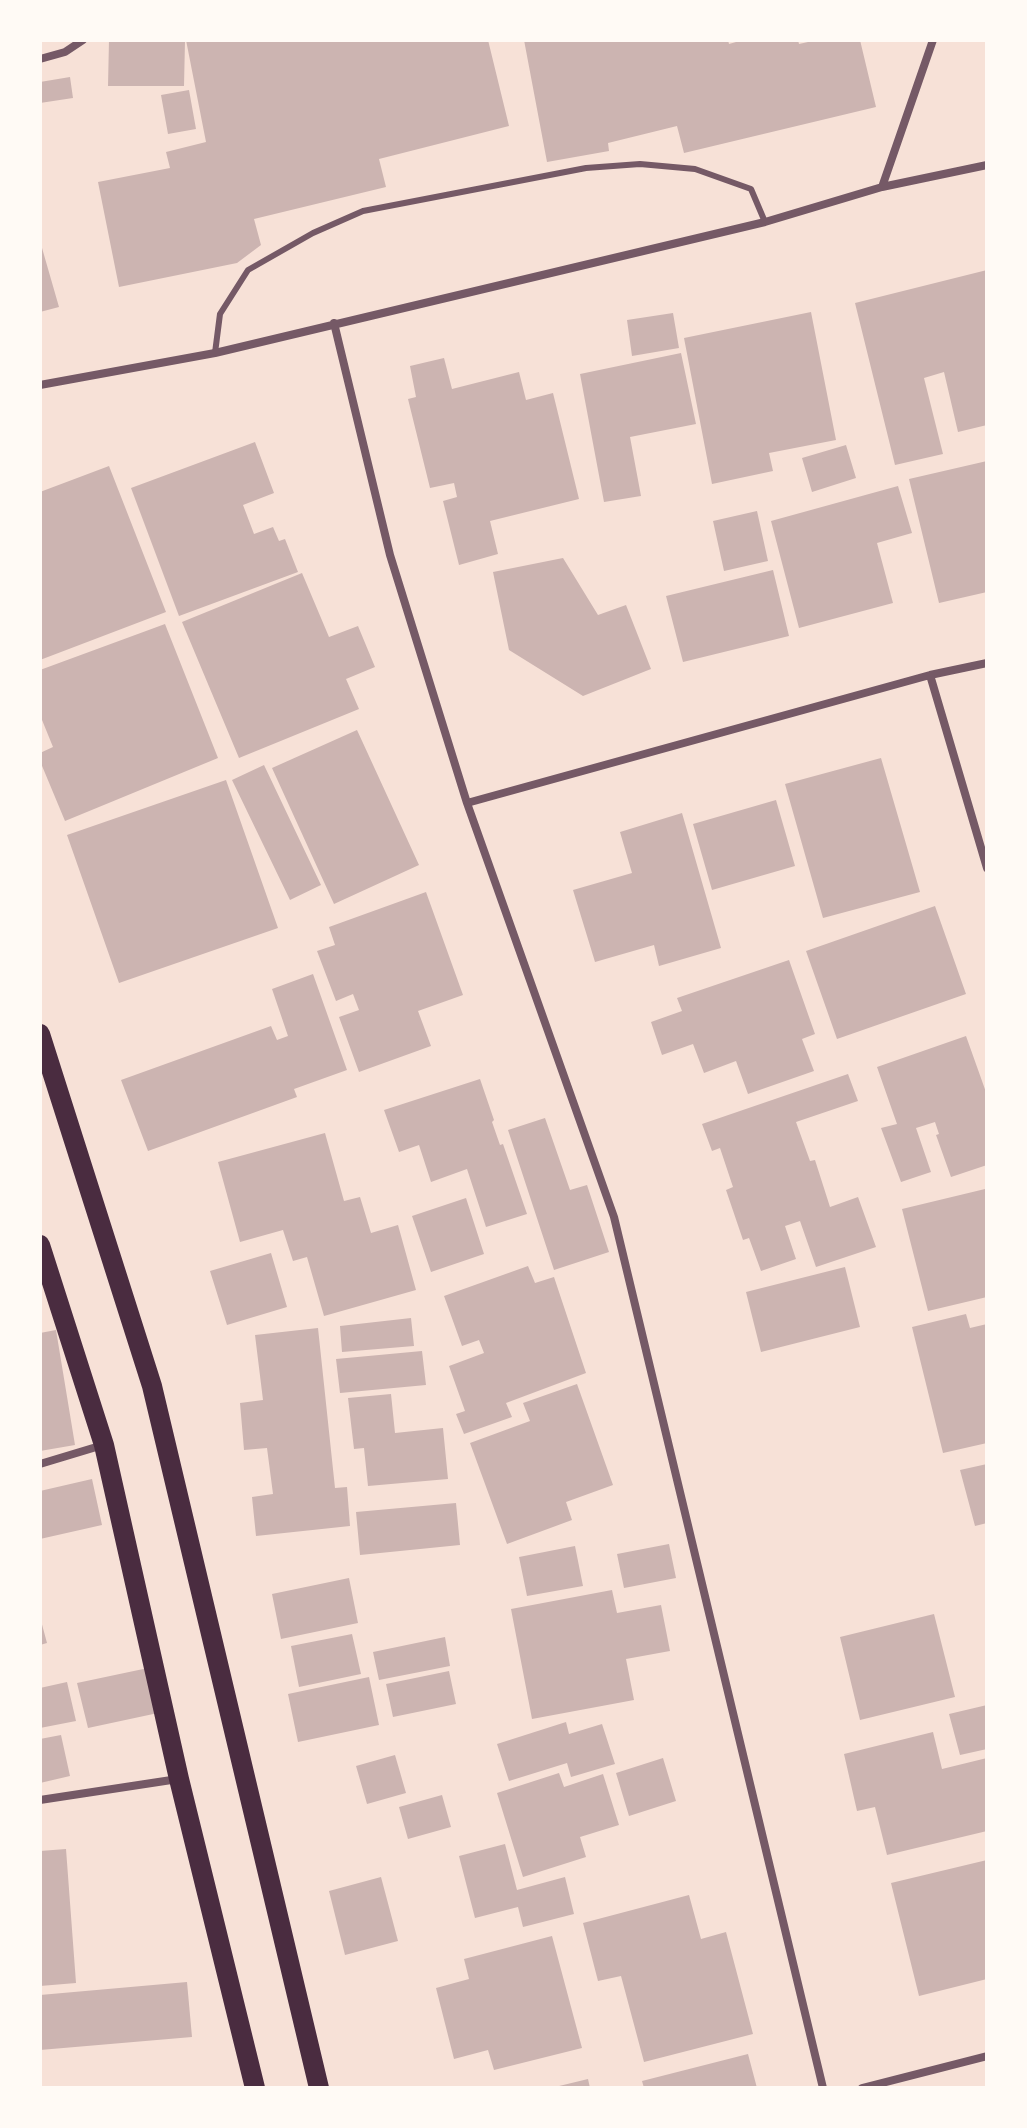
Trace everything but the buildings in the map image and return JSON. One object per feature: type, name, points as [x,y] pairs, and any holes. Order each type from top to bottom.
[{"type":"main road","points":[[40,1034],[152,1386],[319,2088]]},
{"type":"main road","points":[[40,1245],[104,1445],[179,1779],[255,2088]]},
{"type":"street","points":[[40,59],[65,52],[83,40]]},
{"type":"street","points":[[882,187],[933,40]]},
{"type":"street","points":[[40,385],[215,353],[765,222],[882,187],[987,165]]},
{"type":"street","points":[[334,323],[386,541],[467,803],[614,1217],[823,2088]]},
{"type":"street","points":[[467,803],[930,675],[987,663]]},
{"type":"street","points":[[930,675],[987,868]]},
{"type":"street","points":[[40,1464],[104,1445]]},
{"type":"street","points":[[40,1800],[179,1779]]},
{"type":"street","points":[[862,2088],[987,2056]]},
{"type":"lane","points":[[215,353],[220,314],[248,270],[313,233],[363,211],[586,168],[640,164],[695,169],[751,189],[765,222]]}]
